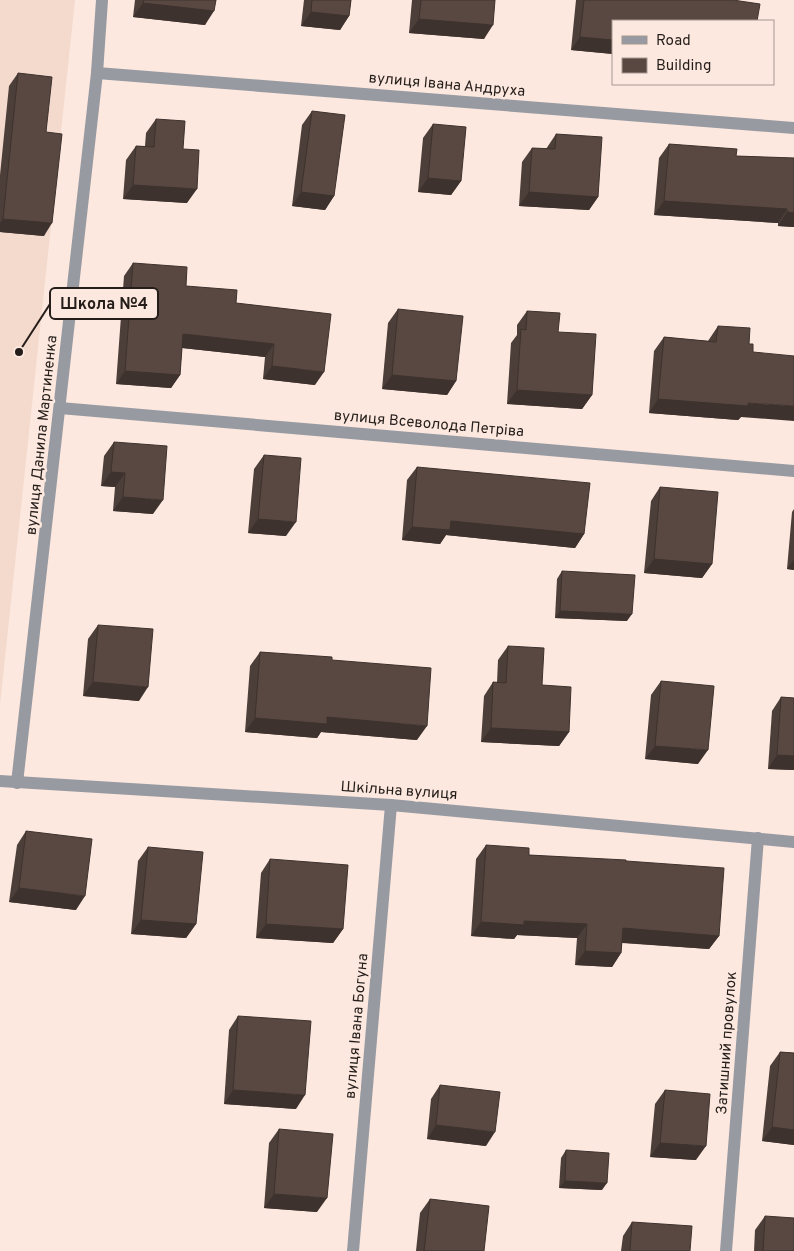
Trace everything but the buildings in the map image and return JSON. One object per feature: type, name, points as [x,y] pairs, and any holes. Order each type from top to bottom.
[{"type":"street","name":"вулиця Данила Мартиненка","points":[[17,783],[97,73],[102,0]]},
{"type":"street","name":"вулиця Івана Андруха","points":[[97,73],[794,128]]},
{"type":"street","name":"вулиця Всеволода Петріва","points":[[60,408],[794,471]]},
{"type":"street","name":"Шкільна вулиця","points":[[0,781],[391,805],[794,842]]},
{"type":"street","name":"вулиця Івана Богуна","points":[[354,1251],[391,805]]},
{"type":"street","name":"Затишний провулок","points":[[726,1251],[758,838]]},
{"type":"shaded area","points":[[0,0],[75,0],[0,705]]},
{"type":"place","name":"Школа №4","points":[[19,352]]}]
